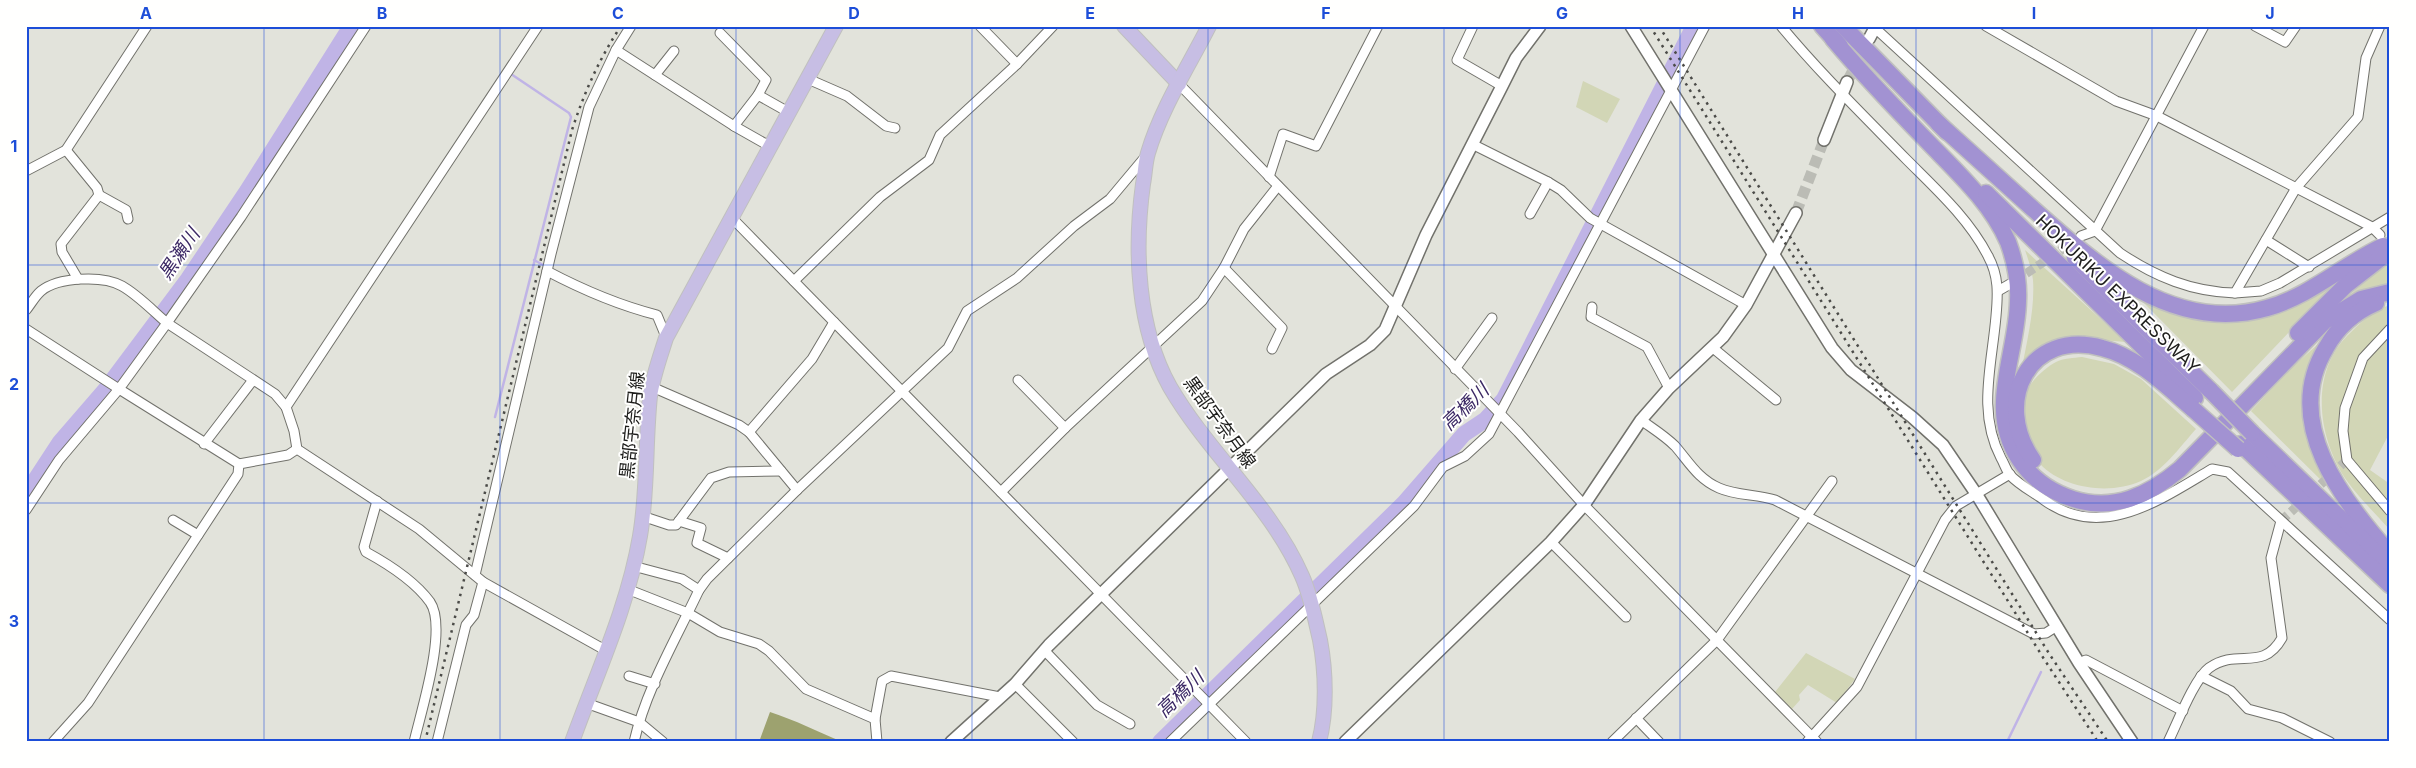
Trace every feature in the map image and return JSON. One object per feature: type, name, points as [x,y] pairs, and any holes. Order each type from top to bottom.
[{"type":"highway","name":"HOKURIKU EXPRESSWAY","points":[[1822,26],[1838,32],[1939,124],[2201,401]]},
{"type":"highway","name":"HOKURIKU EXPRESSWAY","points":[[1838,32],[1929,137],[2244,442],[2308,509],[2390,586]]},
{"type":"highway","points":[[1838,32],[1865,77],[1974,191],[1998,224],[2007,241],[2016,270],[2018,302],[2004,386],[2003,410],[2006,431],[2016,455],[2031,475],[2041,484],[2065,496],[2088,502],[2114,503],[2127,501],[2153,489],[2180,469],[2325,321],[2361,299],[2390,292]]},
{"type":"highway","points":[[1939,124],[2096,263],[2140,291],[2187,310],[2234,314],[2281,304],[2310,291],[2369,252],[2385,238]]},
{"type":"highway","points":[[2244,442],[2201,401],[2114,352],[2089,345],[2066,346],[2037,361],[2022,379],[2015,404],[2015,419],[2024,446],[2041,470],[2052,479],[2065,486],[2095,492],[2122,491],[2135,487],[2148,481],[2172,463],[2345,286],[2390,251]]},
{"type":"highway","points":[[2390,298],[2358,313],[2329,342],[2317,366],[2311,404],[2317,443],[2329,473],[2348,504],[2390,554]]},
{"type":"highway","name":"HOKURIKU EXPRESSWAY","points":[[2244,442],[2390,566]]},
{"type":"main road","points":[[1124,26],[1179,84]]},
{"type":"main road","name":"黒部宇奈月線","points":[[1209,26],[1179,84],[1148,154],[1139,213],[1138,252],[1142,300],[1153,346],[1170,386],[1190,418],[1270,520],[1302,574],[1322,654],[1324,684],[1319,742]]},
{"type":"main road","name":"黒部宇奈月線","points":[[572,742],[627,589],[633,566],[642,516],[652,387],[656,368],[668,334],[790,113],[832,28]]},
{"type":"street","points":[[26,171],[66,150],[147,26]]},
{"type":"street","points":[[26,510],[59,460],[119,389],[167,323],[246,210],[366,26]]},
{"type":"street","points":[[286,407],[538,26]]},
{"type":"street","points":[[474,575],[589,106],[616,50],[631,26]]},
{"type":"street","points":[[980,26],[1017,64]]},
{"type":"street","points":[[794,281],[880,197],[930,160],[940,135],[1017,64],[1053,26]]},
{"type":"street","points":[[1269,177],[1283,134],[1316,146],[1378,26]]},
{"type":"street","points":[[1473,26],[1458,60],[1502,86]]},
{"type":"street","points":[[951,742],[1015,684],[1044,650],[1100,593],[1326,374],[1370,346],[1385,330],[1426,235],[1472,144],[1516,58],[1540,26]]},
{"type":"street","points":[[1631,26],[1832,348],[1851,370],[1912,416],[1943,445],[1977,495],[2079,663],[2132,742]]},
{"type":"street","points":[[1170,742],[1414,506],[1443,467],[1465,456],[1489,434],[1501,415],[1705,26]]},
{"type":"street","points":[[1781,26],[1841,94],[1946,200],[1977,238],[1996,271],[1998,291],[1988,370],[1987,415],[1993,442],[2010,474],[2050,504],[2074,514],[2098,518],[2120,516],[2139,510],[2212,469],[2228,472],[2390,620]]},
{"type":"street","points":[[1986,26],[2116,101],[2157,116],[2372,227],[2385,238]]},
{"type":"street","points":[[2081,236],[2095,231],[2204,26]]},
{"type":"street","points":[[2255,26],[2285,42],[2296,26]]},
{"type":"street","points":[[2235,293],[2296,188],[2358,117],[2366,58],[2380,26]]},
{"type":"street","points":[[1869,39],[1875,27],[2120,253],[2157,275],[2184,286],[2212,292],[2261,291],[2309,267],[2372,227],[2390,218]]},
{"type":"street","points":[[720,34],[766,80],[758,95],[734,126]]},
{"type":"street","points":[[616,50],[734,126],[771,147]]},
{"type":"street","points":[[655,75],[674,51]]},
{"type":"street","points":[[808,78],[847,96],[886,126],[895,128]]},
{"type":"street","points":[[1824,140],[1847,82]]},
{"type":"street","points":[[1179,84],[1501,415],[1584,505],[1812,740],[1858,687],[1945,520],[1956,506],[2010,474]]},
{"type":"street","points":[[758,95],[790,113]]},
{"type":"street","points":[[1472,144],[1548,182],[1561,190],[1590,218],[1746,305]]},
{"type":"street","points":[[66,150],[97,188],[99,195],[126,210],[128,219]]},
{"type":"street","points":[[634,742],[639,722],[655,684],[699,590],[728,558],[797,490],[848,444],[901,390],[948,348],[966,311],[1017,278],[1074,226],[1110,199],[1148,154]]},
{"type":"street","points":[[1530,214],[1548,182]]},
{"type":"street","points":[[1001,492],[1065,428],[1202,301],[1224,268],[1244,229],[1278,186]]},
{"type":"street","points":[[78,279],[62,252],[61,244],[99,195]]},
{"type":"street","points":[[1346,742],[1551,542],[1584,505],[1641,420],[1669,388],[1723,337],[1746,305],[1796,213]]},
{"type":"street","points":[[732,218],[1246,742]]},
{"type":"street","points":[[2266,240],[2309,267]]},
{"type":"street","points":[[1224,268],[1282,328],[1272,349]]},
{"type":"street","points":[[547,272],[594,295],[622,306],[657,315],[664,332],[668,334]]},
{"type":"street","points":[[26,310],[40,291],[52,285],[78,279],[107,279],[123,286],[167,323],[275,394],[286,407],[294,431],[297,449],[419,528],[483,582],[605,650]]},
{"type":"street","points":[[1998,291],[2010,284]]},
{"type":"street","points":[[1592,307],[1591,317],[1647,347],[1669,388]]},
{"type":"street","points":[[1455,369],[1492,318]]},
{"type":"street","points":[[749,432],[812,359],[834,322]]},
{"type":"street","points":[[26,329],[204,444],[239,464],[288,454],[297,449]]},
{"type":"street","points":[[2390,329],[2363,358],[2345,408],[2343,431],[2347,460],[2390,511]]},
{"type":"street","points":[[1713,348],[1776,400]]},
{"type":"street","points":[[204,444],[253,380]]},
{"type":"street","points":[[1018,380],[1065,428]]},
{"type":"street","points":[[652,387],[739,425],[749,432],[797,490]]},
{"type":"street","points":[[1641,420],[1673,444],[1698,475],[1718,488],[1735,494],[1758,495],[1775,500],[2034,634],[2046,633],[2057,626]]},
{"type":"street","points":[[53,742],[88,703],[238,474],[239,464]]},
{"type":"street","points":[[642,516],[670,525],[676,525],[711,478],[729,472],[782,471]]},
{"type":"street","points":[[1612,742],[1717,640],[1832,481]]},
{"type":"street","points":[[377,501],[364,547],[366,552],[398,571],[430,602],[434,613],[435,654],[414,742]]},
{"type":"street","points":[[173,520],[198,535]]},
{"type":"street","points":[[679,521],[702,528],[697,543],[728,558]]},
{"type":"street","points":[[2168,742],[2201,676],[2224,659],[2266,657],[2276,649],[2282,638],[2271,558],[2281,521]]},
{"type":"street","points":[[1551,542],[1626,617]]},
{"type":"street","points":[[633,566],[682,579],[699,590]]},
{"type":"street","points":[[437,742],[466,625],[474,615],[483,582]]},
{"type":"street","points":[[627,589],[688,613],[720,632],[759,644],[769,651],[806,689],[875,719]]},
{"type":"street","points":[[1044,650],[1097,705],[1130,724]]},
{"type":"street","points":[[2079,663],[2086,660],[2183,711]]},
{"type":"street","points":[[629,676],[655,684]]},
{"type":"street","points":[[877,742],[875,719],[882,681],[891,676],[1000,697]]},
{"type":"street","points":[[2201,676],[2231,691],[2248,710],[2282,718],[2330,742]]},
{"type":"street","points":[[1015,684],[1073,742]]},
{"type":"street","points":[[586,703],[639,722],[663,742]]},
{"type":"street","points":[[1636,718],[1659,742]]},
{"type":"green space","points":[[1583,81],[1620,99],[1607,123],[1576,107]]},
{"type":"green space","points":[[2025,250],[2126,342],[2075,338],[2040,346],[2022,368],[2033,302],[2032,272]]},
{"type":"green space","points":[[2390,261],[2390,287],[2366,289],[2341,302]]},
{"type":"green space","points":[[2350,275],[2293,328],[2232,392],[2140,299],[2158,307],[2195,318],[2234,321],[2253,320],[2272,316],[2290,309]]},
{"type":"green space","points":[[2390,305],[2390,432],[2370,470],[2390,484],[2390,530],[2352,488],[2337,464],[2329,446],[2324,427],[2322,407],[2327,369],[2335,352],[2361,322],[2378,310]]},
{"type":"green space","points":[[2339,325],[2317,354],[2317,465],[2331,490],[2251,411],[2288,371]]},
{"type":"green space","points":[[2082,357],[2114,364],[2141,379],[2196,429],[2164,465],[2141,481],[2116,488],[2088,487],[2074,484],[2050,472],[2040,464],[2031,450],[2025,433],[2023,416],[2024,399],[2028,388],[2041,373],[2056,362]]},
{"type":"green space","points":[[1806,653],[1855,679],[1837,703],[1808,685],[1799,695],[1800,700],[1792,709],[1775,692]]},
{"type":"green space","points":[[770,712],[797,722],[843,742],[759,742]]},
{"type":"waterway","name":"黒瀬川","points":[[26,494],[60,442],[105,390],[188,279],[247,191],[351,26]]},
{"type":"waterway","name":"高橋川","points":[[1160,742],[1404,503],[1464,434],[1485,420],[1504,399],[1694,26]]},
{"type":"waterway","points":[[495,417],[571,117],[569,113],[511,74]]},
{"type":"waterway","points":[[534,260],[545,266]]},
{"type":"waterway","points":[[2007,742],[2041,672]]},
{"type":"tunnel","points":[[1847,82],[1867,43]]},
{"type":"tunnel","points":[[1796,213],[1824,140]]},
{"type":"tunnel","points":[[2015,281],[2075,241]]},
{"type":"tunnel","points":[[2281,521],[2347,460]]},
{"type":"railway","points":[[425,742],[572,130],[593,77],[621,26]]},
{"type":"railway","points":[[1650,26],[2044,659],[2098,742]]},
{"type":"railway","points":[[1659,26],[2050,655],[2108,742]]}]
